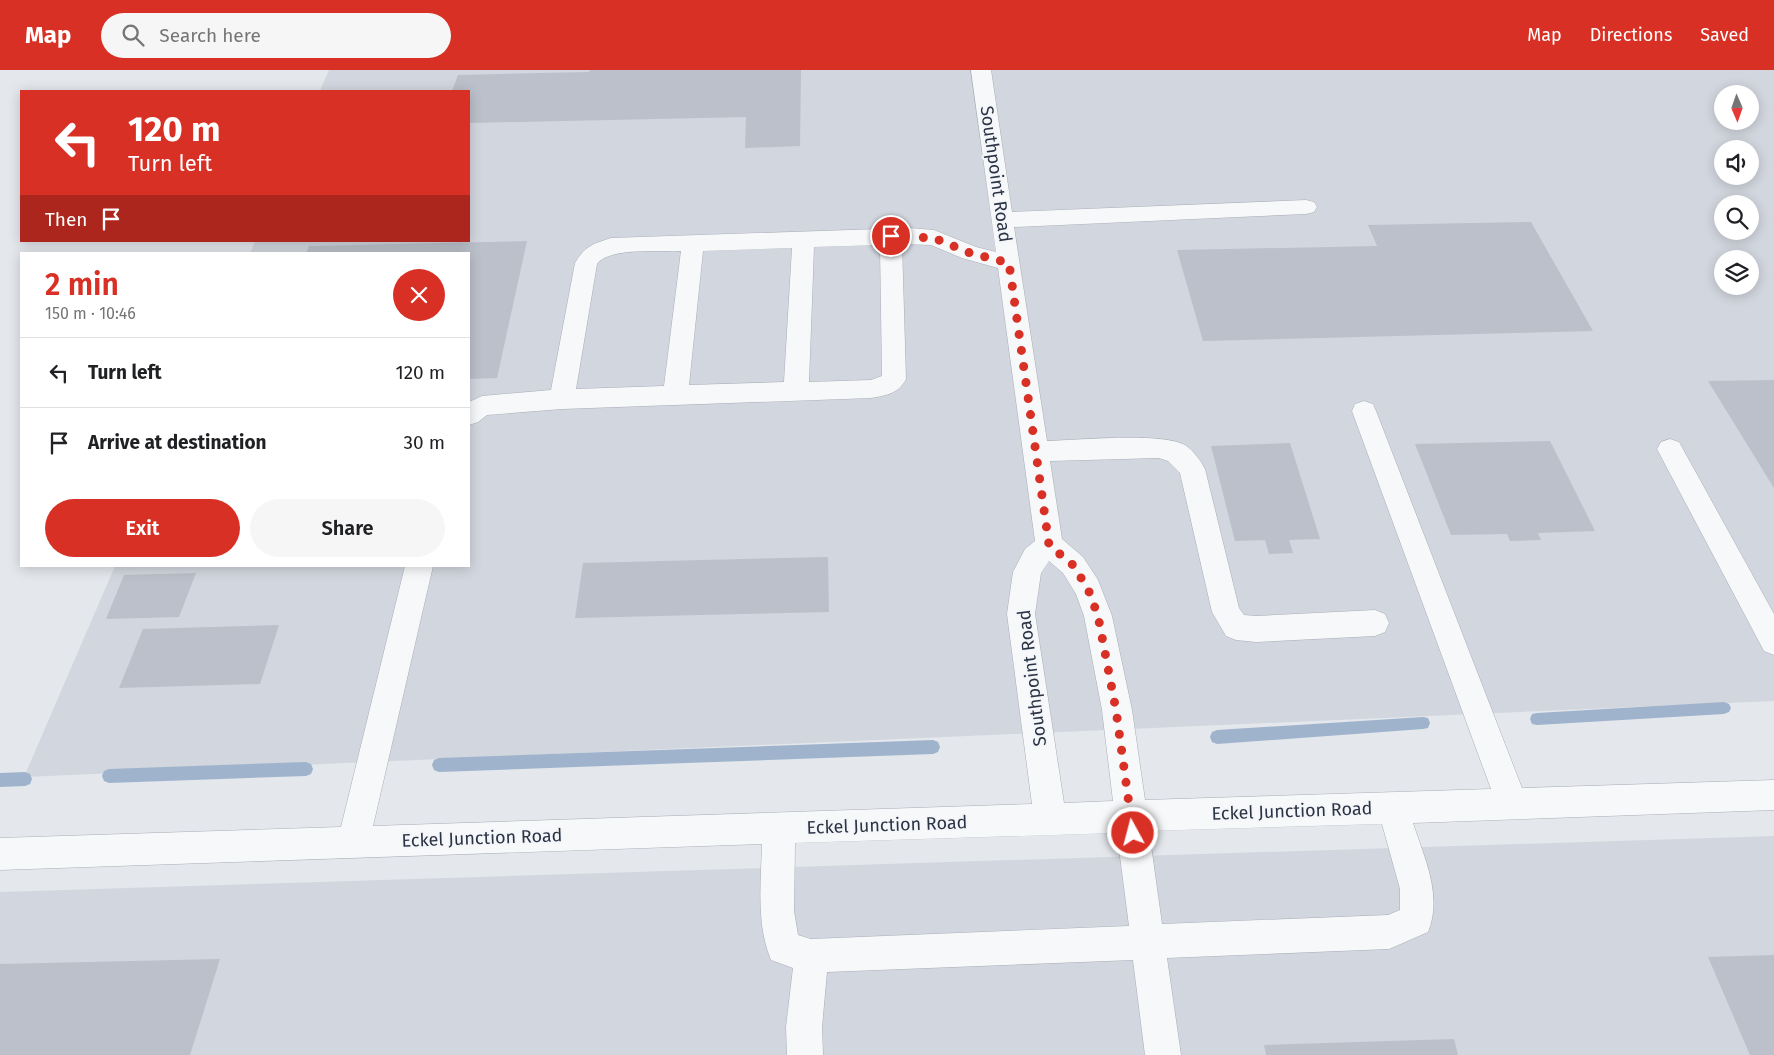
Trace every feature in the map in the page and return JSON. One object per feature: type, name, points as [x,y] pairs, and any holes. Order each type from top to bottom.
[{"type":"street","name":"Southpoint Road","points":[[981,70],[1049,545],[1035,557],[1027,572],[1021,614],[1050,819]]},
{"type":"street","points":[[1002,220],[1306,206]]},
{"type":"street","points":[[562,399],[586,263],[593,253],[611,246],[891,236],[934,238],[970,253],[1009,263]]},
{"type":"street","points":[[470,414],[482,406],[562,399],[871,389],[887,386],[894,379],[891,236]]},
{"type":"street","points":[[796,392],[803,240]]},
{"type":"street","points":[[675,396],[693,243]]},
{"type":"street","points":[[1364,410],[1512,804]]},
{"type":"street","points":[[1036,450],[1159,448],[1177,453],[1192,469],[1226,612],[1236,627],[1256,629],[1375,624]]},
{"type":"street","points":[[1670,449],[1774,642]]},
{"type":"street","points":[[1049,545],[1073,565],[1088,589],[1098,616],[1116,710],[1163,1055]]},
{"type":"street","points":[[353,842],[419,567]]},
{"type":"street","name":"Eckel Junction Road","points":[[0,854],[1774,796]]},
{"type":"street","points":[[779,828],[777,911],[784,948],[811,956],[1389,932],[1416,920],[1417,889],[1393,808]]},
{"type":"street","points":[[804,1055],[804,1027],[811,956]]},
{"type":"shaded area","points":[[329,70],[1774,70],[1774,701],[24,777],[115,567],[470,567],[470,252],[251,252],[255,242],[470,242],[470,90],[320,90]]},
{"type":"shaded area","points":[[1774,836],[1774,1055],[0,1055],[0,892]]},
{"type":"building","points":[[590,70],[801,70],[800,146],[745,148],[746,117],[470,123],[470,90],[452,90],[458,75],[589,72]]},
{"type":"building","points":[[1531,222],[1593,331],[1203,341],[1177,250],[1377,246],[1368,225]]},
{"type":"building","points":[[527,241],[497,378],[470,379],[470,252],[307,252],[309,246]]},
{"type":"building","points":[[1774,380],[1774,488],[1708,381]]},
{"type":"building","points":[[1550,441],[1595,531],[1538,533],[1541,540],[1510,541],[1507,534],[1451,535],[1415,444]]},
{"type":"building","points":[[1290,443],[1320,539],[1289,540],[1293,553],[1269,554],[1265,540],[1235,541],[1211,446]]},
{"type":"building","points":[[828,557],[829,612],[575,618],[583,563]]},
{"type":"building","points":[[196,573],[179,617],[106,619],[124,575]]},
{"type":"building","points":[[279,625],[260,684],[119,688],[143,629]]},
{"type":"building","points":[[1774,955],[1774,1055],[1750,1055],[1708,957]]},
{"type":"building","points":[[220,959],[190,1055],[0,1055],[0,964]]},
{"type":"building","points":[[1454,1039],[1458,1055],[1266,1055],[1264,1045]]},
{"type":"waterway","points":[[1537,719],[1724,708]]},
{"type":"waterway","points":[[1217,737],[1423,723]]},
{"type":"waterway","points":[[439,765],[933,747]]},
{"type":"waterway","points":[[109,776],[306,769]]},
{"type":"waterway","points":[[0,780],[25,779]]},
{"type":"route","points":[[891,236],[934,238],[970,253],[1009,263],[1049,545],[1073,565],[1088,589],[1098,616],[1116,710],[1133,833]]}]
